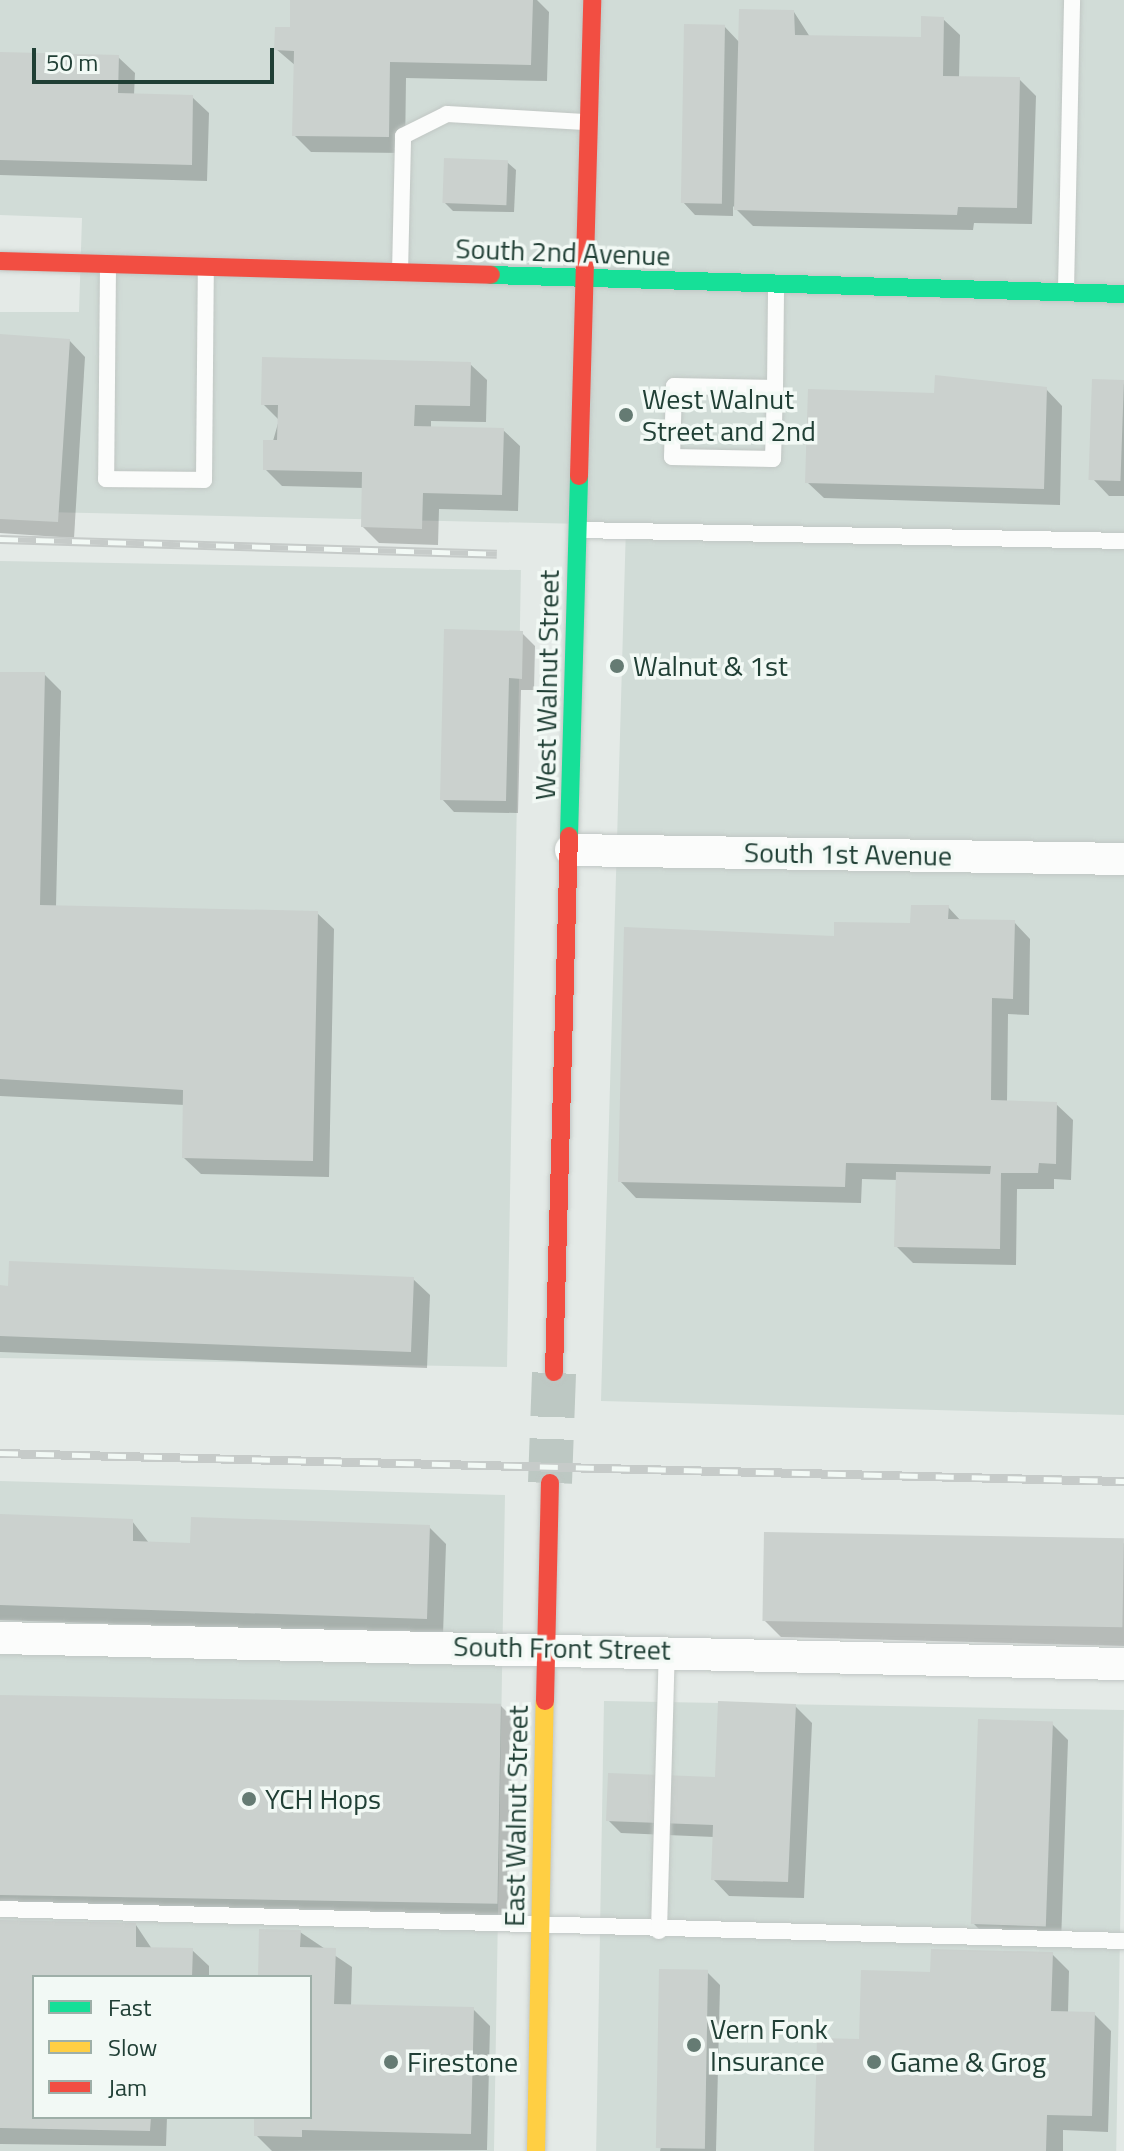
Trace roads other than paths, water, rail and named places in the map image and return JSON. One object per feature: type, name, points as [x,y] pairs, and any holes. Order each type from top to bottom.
[{"type":"street","name":"West Walnut Street","points":[[554,1372],[571,850],[580,281],[592,0]]},
{"type":"street","name":"South 2nd Avenue","points":[[0,261],[580,281],[1124,294]]},
{"type":"street","name":"South 1st Avenue","points":[[571,850],[1124,859]]},
{"type":"street","name":"East Walnut Street","points":[[536,2151],[550,1483]]},
{"type":"street","name":"South Front Street","points":[[0,1638],[548,1647],[1124,1664]]},
{"type":"lane","points":[[1066,292],[1072,0]]},
{"type":"lane","points":[[400,275],[403,136],[447,114],[587,122]]},
{"type":"lane","points":[[108,265],[106,479],[204,480],[206,268]]},
{"type":"lane","points":[[775,388],[674,386],[672,457],[773,459],[775,388],[776,286]]},
{"type":"lane","points":[[578,530],[1124,541]]},
{"type":"lane","points":[[659,1931],[667,1650]]},
{"type":"lane","points":[[0,1909],[541,1929],[1124,1941]]},
{"type":"tunnel","points":[[550,1483],[554,1372]]},
{"type":"railway","points":[[0,539],[497,554]]},
{"type":"railway","points":[[0,1453],[1124,1481]]},
{"type":"place","name":"West Walnut Street and 2nd","points":[[626,415]]},
{"type":"place","name":"Walnut & 1st","points":[[617,666]]},
{"type":"place","name":"YCH Hops","points":[[249,1799]]},
{"type":"place","name":"Vern Fonk Insurance","points":[[694,2045]]},
{"type":"place","name":"Firestone","points":[[391,2062]]},
{"type":"place","name":"Game & Grog","points":[[874,2062]]}]
